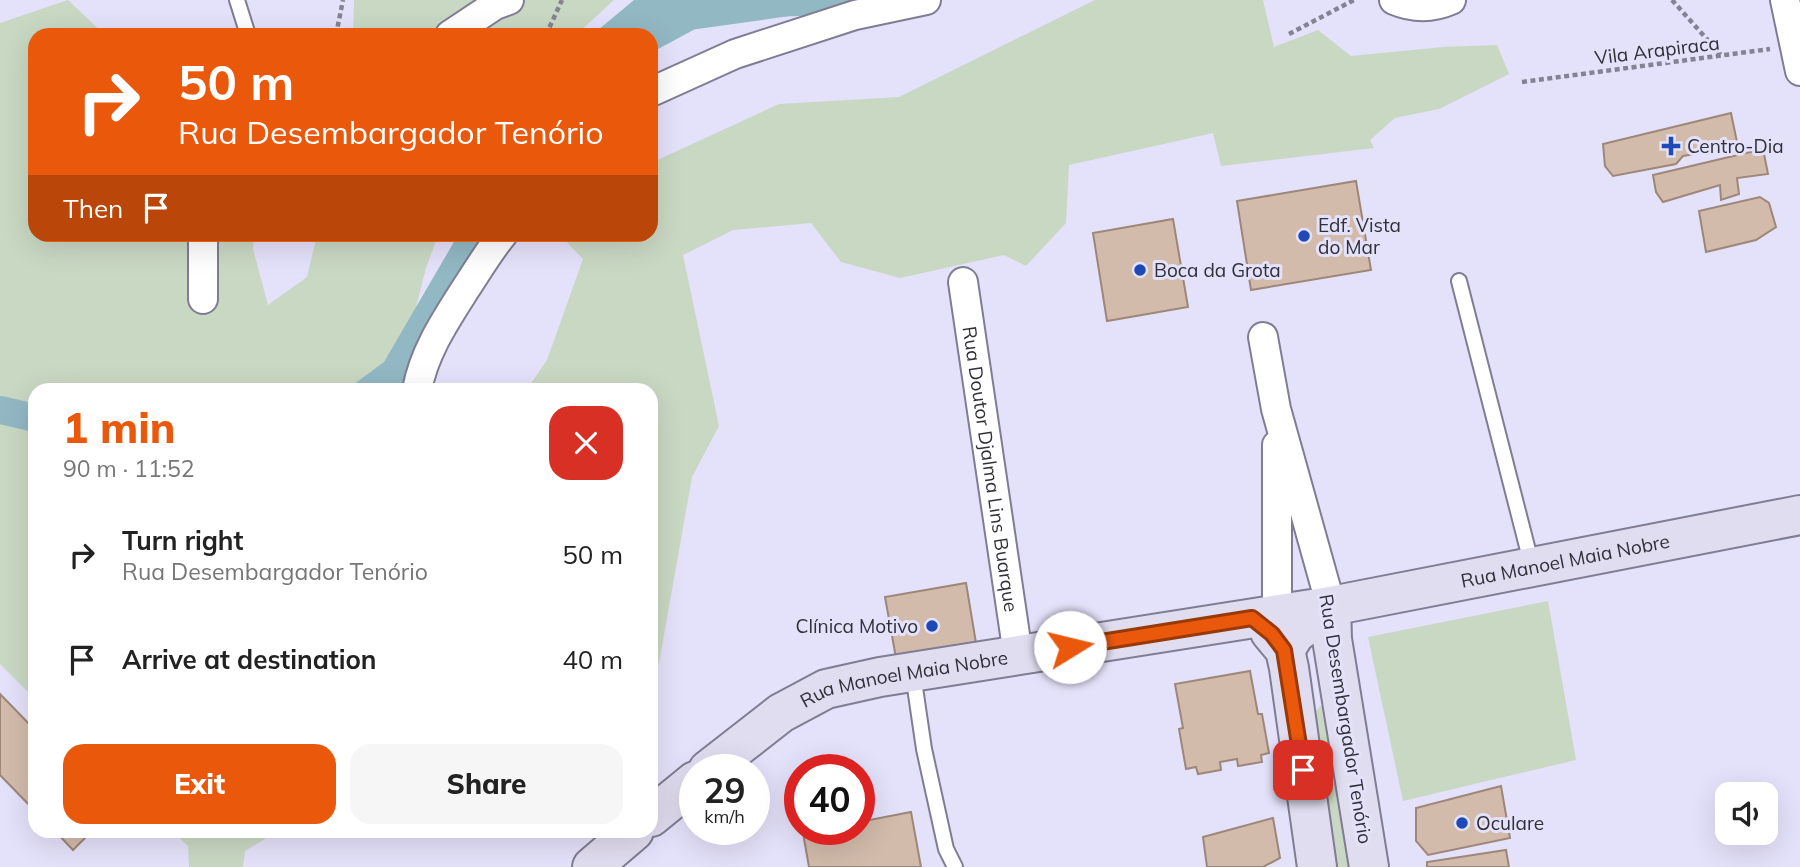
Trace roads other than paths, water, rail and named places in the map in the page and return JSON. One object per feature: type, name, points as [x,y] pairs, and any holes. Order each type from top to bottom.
[{"type":"street","points":[[460,28],[495,5],[509,0]]},
{"type":"street","points":[[658,89],[735,54],[855,15],[926,0]]},
{"type":"street","points":[[1394,0],[1402,4],[1434,7],[1451,0]]},
{"type":"street","points":[[1785,0],[1798,58]]},
{"type":"street","points":[[203,242],[203,299]]},
{"type":"street","points":[[418,383],[421,367],[442,326],[496,242]]},
{"type":"street","name":"Rua Doutor Djalma Lins Buarque","points":[[964,282],[1018,655]]},
{"type":"street","name":"Rua Desembargador Tenório","points":[[1263,337],[1276,409],[1331,606],[1332,639],[1369,867]]},
{"type":"street","name":"Rua Desembargador Tenório","points":[[1276,409],[1271,627],[1317,867]]},
{"type":"street","name":"Rua Manoel Maia Nobre","points":[[728,754],[781,713],[826,689],[1018,655],[1271,627],[1295,634],[1331,606],[1800,515]]},
{"type":"street","points":[[658,811],[679,794]]},
{"type":"street","points":[[592,867],[626,838]]},
{"type":"lane","points":[[237,0],[246,28]]},
{"type":"lane","points":[[1459,281],[1532,567]]},
{"type":"lane","points":[[912,672],[924,749],[946,849],[955,867]]},
{"type":"water","points":[[634,0],[907,0],[827,15],[712,19],[690,16],[658,33],[658,28],[600,28]]},
{"type":"water","points":[[454,242],[495,242],[421,367],[408,383],[356,383],[384,362]]},
{"type":"waterway","points":[[658,33],[690,16],[803,0]]},
{"type":"waterway","points":[[0,410],[28,416]]},
{"type":"place","name":"Centro-Dia","points":[[1671,146]]},
{"type":"place","name":"Edf. Vista do Mar","points":[[1304,236]]},
{"type":"place","name":"Boca da Grota","points":[[1140,270]]},
{"type":"place","name":"Clínica Motivo","points":[[932,626]]},
{"type":"place","name":"Oculare","points":[[1462,823]]}]
